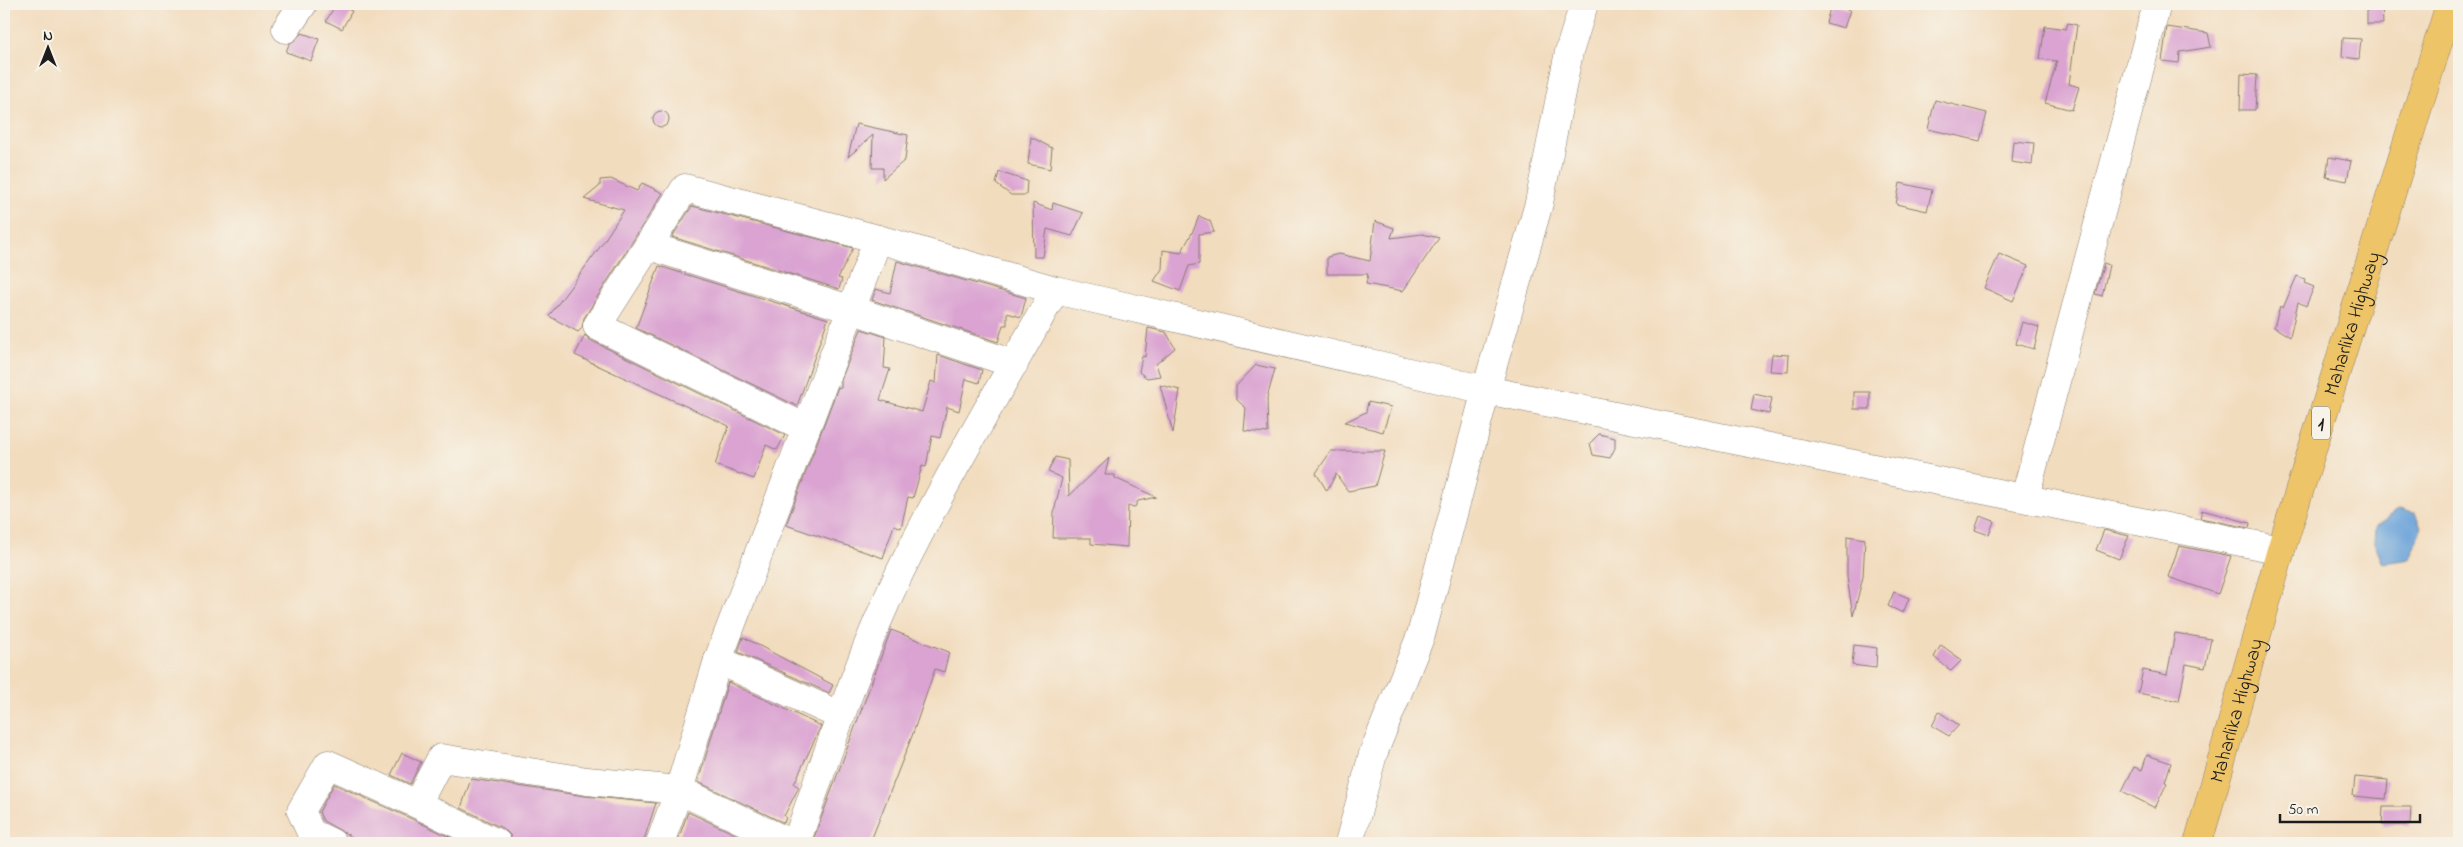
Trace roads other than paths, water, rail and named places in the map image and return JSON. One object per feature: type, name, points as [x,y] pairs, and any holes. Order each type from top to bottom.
[{"type":"highway","name":"Maharlika Highway","points":[[2198,843],[2281,550],[2450,4]]},
{"type":"street","points":[[286,29],[303,4]]},
{"type":"street","points":[[1349,843],[1373,754],[1421,635],[1486,390],[1539,203],[1569,52],[1584,4]]},
{"type":"street","points":[[2025,497],[2157,4]]},
{"type":"street","points":[[806,428],[597,326],[684,188],[878,238],[1054,290],[1486,390],[2281,550]]},
{"type":"street","points":[[660,843],[679,790],[718,660],[853,310],[878,238]]},
{"type":"street","points":[[649,246],[853,310],[1014,364]]},
{"type":"street","points":[[796,843],[841,716],[900,572],[954,469],[1054,290]]},
{"type":"street","points":[[718,660],[841,716]]},
{"type":"street","points":[[417,804],[441,758],[586,781],[679,790],[790,843]]},
{"type":"street","points":[[332,843],[311,833],[301,811],[328,764],[497,843]]},
{"type":"water","points":[[2398,510],[2415,513],[2421,527],[2410,559],[2383,563],[2375,544],[2376,526]]}]
